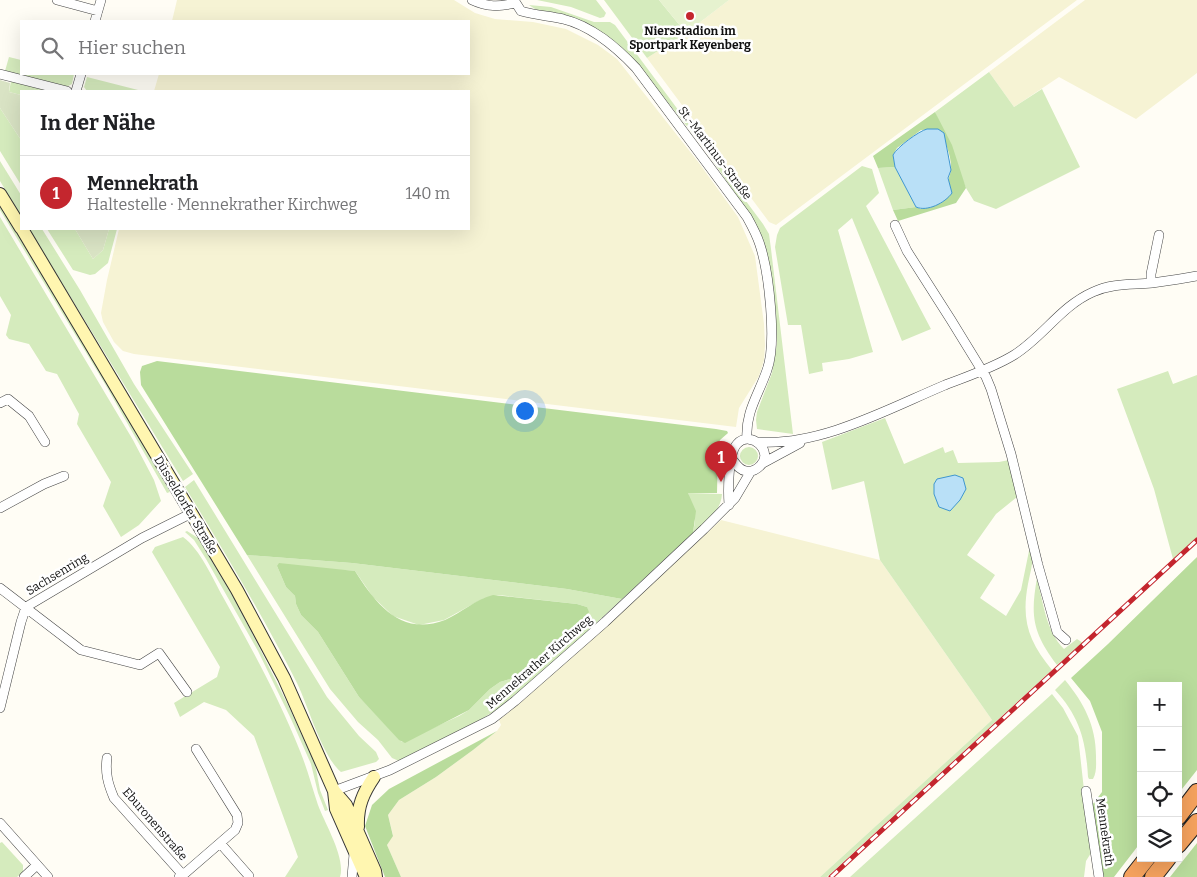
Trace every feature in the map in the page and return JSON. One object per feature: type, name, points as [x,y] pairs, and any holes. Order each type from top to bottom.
[{"type":"highway","points":[[1182,812],[1197,792]]},
{"type":"highway","points":[[1182,840],[1197,822]]},
{"type":"highway","points":[[1132,877],[1144,862]]},
{"type":"highway","points":[[1153,877],[1165,862]]},
{"type":"main road","name":"Düsseldorfer Straße","points":[[0,194],[20,225]]},
{"type":"main road","name":"Düsseldorfer Straße","points":[[23,230],[237,590],[284,678],[334,790],[346,805],[376,877]]},
{"type":"main road","points":[[358,830],[357,814],[359,804],[364,791],[374,776]]},
{"type":"main road","name":"Düsseldorfer Straße","points":[[334,790],[336,809],[366,877]]},
{"type":"street","points":[[57,0],[98,10]]},
{"type":"street","points":[[95,20],[101,0]]},
{"type":"street","name":"St.-Martinus-Straße","points":[[472,0],[486,6],[497,6],[515,2],[521,11],[565,20],[600,36],[617,48],[636,68],[747,217],[757,234],[760,245],[766,276],[772,342],[768,370],[748,415],[747,439]]},
{"type":"street","points":[[0,74],[63,90]]},
{"type":"street","points":[[76,90],[81,75]]},
{"type":"street","points":[[895,225],[907,251],[926,279],[991,389],[1002,422],[1056,632],[1066,640]]},
{"type":"street","points":[[1151,283],[1151,274],[1160,235]]},
{"type":"street","points":[[763,463],[808,439],[868,418],[1013,356],[1040,336],[1066,309],[1092,293],[1115,285],[1151,283],[1197,276]]},
{"type":"street","points":[[0,403],[8,399],[29,416],[46,442]]},
{"type":"street","points":[[729,505],[729,471],[733,449],[736,445],[747,439],[770,443],[808,439]]},
{"type":"street","points":[[759,442],[764,450],[763,463]]},
{"type":"street","points":[[732,459],[741,470],[751,471]]},
{"type":"street","name":"Mennekrather Kirchweg","points":[[334,790],[374,776],[438,748],[492,719],[605,622],[729,505],[751,471],[759,468],[763,463]]},
{"type":"street","points":[[0,508],[44,484],[64,476]]},
{"type":"street","name":"Sachsenring","points":[[0,708],[26,607],[142,538],[192,513]]},
{"type":"street","points":[[0,588],[81,650],[140,665],[159,653],[187,692]]},
{"type":"street","name":"Eburonenstraße","points":[[107,758],[105,770],[109,788],[114,798],[181,876],[235,830],[238,823],[237,816],[196,749]]},
{"type":"street","name":"Mennekrath","points":[[1086,791],[1099,877]]},
{"type":"street","points":[[0,823],[48,877]]},
{"type":"street","points":[[220,843],[249,876]]},
{"type":"street","points":[[352,877],[354,851]]},
{"type":"street","points":[[24,877],[37,865]]},
{"type":"shaded area","points":[[177,0],[454,0],[475,13],[495,19],[533,22],[566,29],[598,45],[617,59],[699,163],[738,217],[755,256],[764,324],[764,360],[759,376],[739,408],[736,427],[134,354],[123,351],[114,342],[103,322],[101,313],[119,230],[470,230],[470,90],[154,90],[159,75],[470,75],[470,20],[172,20]]},
{"type":"shaded area","points":[[729,0],[1077,0],[776,225],[769,222],[647,58],[686,33]]},
{"type":"shaded area","points":[[1085,0],[1197,0],[1197,73],[1136,119],[1059,77],[1014,107],[989,72]]},
{"type":"shaded area","points":[[721,520],[880,560],[992,720],[820,877],[401,877],[387,845],[393,835],[388,815],[399,800],[436,777],[497,731],[501,725],[499,720],[527,697]]},
{"type":"green space","points":[[537,0],[596,0],[606,13],[604,17],[600,18],[571,7]]},
{"type":"green space","points":[[604,0],[659,0],[686,33],[647,58]]},
{"type":"green space","name":"Niersstadion im Sportpark Keyenberg","points":[[659,0],[729,0],[686,33]]},
{"type":"green space","points":[[529,5],[551,7],[594,22],[610,22],[615,25],[763,224],[769,234],[793,434],[757,429],[757,412],[772,373],[777,343],[776,324],[750,215],[702,145],[627,52],[609,37],[595,29],[547,14]]},
{"type":"green space","points":[[9,57],[20,60],[20,75],[5,71]]},
{"type":"green space","points":[[989,72],[1014,107],[1042,89],[1080,167],[996,209],[974,201],[966,188],[935,112]]},
{"type":"green space","points":[[20,75],[74,75],[72,84],[66,87]]},
{"type":"green space","points":[[87,77],[138,90],[86,90],[84,87]]},
{"type":"green space","points":[[0,80],[10,83],[9,92],[20,95],[20,138],[0,108]]},
{"type":"green space","points":[[11,81],[45,90],[20,90],[20,95],[9,92]]},
{"type":"green space","points":[[0,108],[20,138],[20,183],[0,151]]},
{"type":"green space","points":[[935,112],[952,145],[966,188],[956,203],[898,221],[893,210],[916,207],[921,209],[951,190],[949,181],[951,165],[945,143],[938,129],[921,130],[897,148],[893,155],[895,167],[878,168],[873,156]]},
{"type":"green space","points":[[0,161],[20,193],[20,214],[0,181]]},
{"type":"green space","points":[[862,166],[872,169],[879,193],[866,206],[931,329],[902,341],[852,218],[838,230],[873,352],[849,359],[822,363],[823,371],[809,374],[801,325],[788,325],[775,247],[777,235],[780,228]]},
{"type":"green space","points":[[895,167],[916,207],[893,210],[878,168]]},
{"type":"green space","points":[[0,203],[135,429],[170,492],[167,493],[105,384],[0,210]]},
{"type":"green space","points":[[0,217],[133,440],[154,480],[161,501],[139,525],[121,537],[103,506],[111,482],[77,424],[79,414],[57,374],[46,371],[29,344],[9,339],[6,335],[11,315],[0,296]]},
{"type":"green space","points":[[30,230],[43,230],[80,290],[134,384],[193,474],[183,481]]},
{"type":"green space","points":[[48,230],[76,230],[93,259],[103,250],[109,230],[117,230],[108,263],[95,274],[90,275],[73,270]]},
{"type":"green space","points":[[76,230],[109,230],[103,250],[93,259]]},
{"type":"green space","points":[[157,361],[716,429],[727,431],[728,433],[720,440],[718,448],[717,493],[688,493],[696,511],[693,533],[622,599],[567,589],[352,563],[247,555],[141,385],[140,372],[142,366]]},
{"type":"green space","points":[[1168,371],[1173,384],[1197,375],[1197,537],[1173,559],[1154,489],[1117,389]]},
{"type":"green space","points":[[885,418],[904,464],[943,447],[945,453],[953,450],[958,463],[1009,460],[1017,497],[996,514],[967,555],[995,575],[980,598],[1006,616],[1021,590],[1029,551],[1032,550],[1032,563],[1026,597],[1026,620],[1032,640],[1052,670],[827,877],[820,877],[992,720],[880,560],[864,481],[832,490],[822,442]]},
{"type":"green space","points":[[749,447],[757,452],[758,456],[753,464],[749,465],[741,460],[740,456],[745,448]]},
{"type":"green space","points":[[194,480],[327,697],[359,736],[376,752],[379,759],[376,762],[341,772],[334,765],[316,731],[297,683],[284,658],[243,584],[185,487]]},
{"type":"green space","points":[[688,493],[722,494],[716,511],[693,533],[695,521]]},
{"type":"green space","points":[[187,531],[198,538],[234,598],[256,641],[315,764],[320,790],[328,810],[325,811],[318,793],[311,764],[258,651],[206,559],[194,540],[185,532]]},
{"type":"green space","points":[[183,537],[195,549],[206,565],[274,692],[303,757],[318,805],[338,851],[341,869],[340,877],[285,877],[298,857],[254,736],[226,710],[204,702],[180,717],[174,703],[217,677],[220,667],[152,552],[155,547]]},
{"type":"green space","points":[[247,555],[352,563],[567,589],[622,599],[509,702],[475,723],[399,761],[392,758],[378,740],[358,722],[330,689]],"holes":[[[277,566],[355,571],[373,597],[393,616],[419,625],[444,620],[482,599],[498,595],[577,604],[587,607],[588,615],[516,677],[500,682],[490,689],[469,710],[402,742],[359,697],[318,632],[301,615],[295,596],[286,587]]]},
{"type":"green space","points":[[1197,557],[1197,770],[1182,789],[1182,682],[1137,682],[1137,847],[1114,877],[1103,877],[1092,805],[1102,792],[1102,732],[1090,701],[1071,678]]},
{"type":"green space","points":[[279,563],[355,571],[372,595],[391,614],[403,621],[415,624],[429,624],[445,620],[493,595],[577,604],[587,607],[589,612],[582,622],[516,677],[500,682],[490,689],[469,710],[405,743],[399,740],[359,697],[318,632],[301,615],[295,596],[286,587],[277,566]]},
{"type":"green space","points":[[1037,578],[1046,616],[1058,642],[1064,649],[1077,639],[1083,643],[1057,665],[1038,634],[1035,624],[1034,604]]},
{"type":"green space","points":[[1065,680],[1078,697],[1088,715],[1094,735],[1096,771],[1093,779],[1088,777],[1086,752],[1076,720],[1064,700],[1055,690]]},
{"type":"green space","points":[[1052,694],[1063,708],[1078,736],[1091,853],[1086,861],[1084,877],[850,877]]},
{"type":"green space","points":[[497,731],[436,777],[399,800],[388,815],[393,836],[387,845],[401,877],[385,877],[365,826],[372,805],[389,789]]},
{"type":"green space","points":[[2,842],[23,865],[23,872],[17,877],[0,877],[0,843]]},
{"type":"green space","points":[[1197,843],[1197,877],[1170,877]]},
{"type":"water","points":[[927,129],[938,129],[944,133],[951,170],[948,178],[952,193],[936,206],[920,208],[916,207],[895,167],[893,155],[909,140]]},
{"type":"water","points":[[955,475],[963,478],[966,489],[960,500],[950,511],[939,507],[934,494],[934,484],[937,479]]},
{"type":"railway","points":[[831,877],[1197,540]]},
{"type":"place","name":"Niersstadion im Sportpark Keyenberg","points":[[690,16]]},
{"type":"place","name":"Mennekrath","points":[[721,482]]}]
